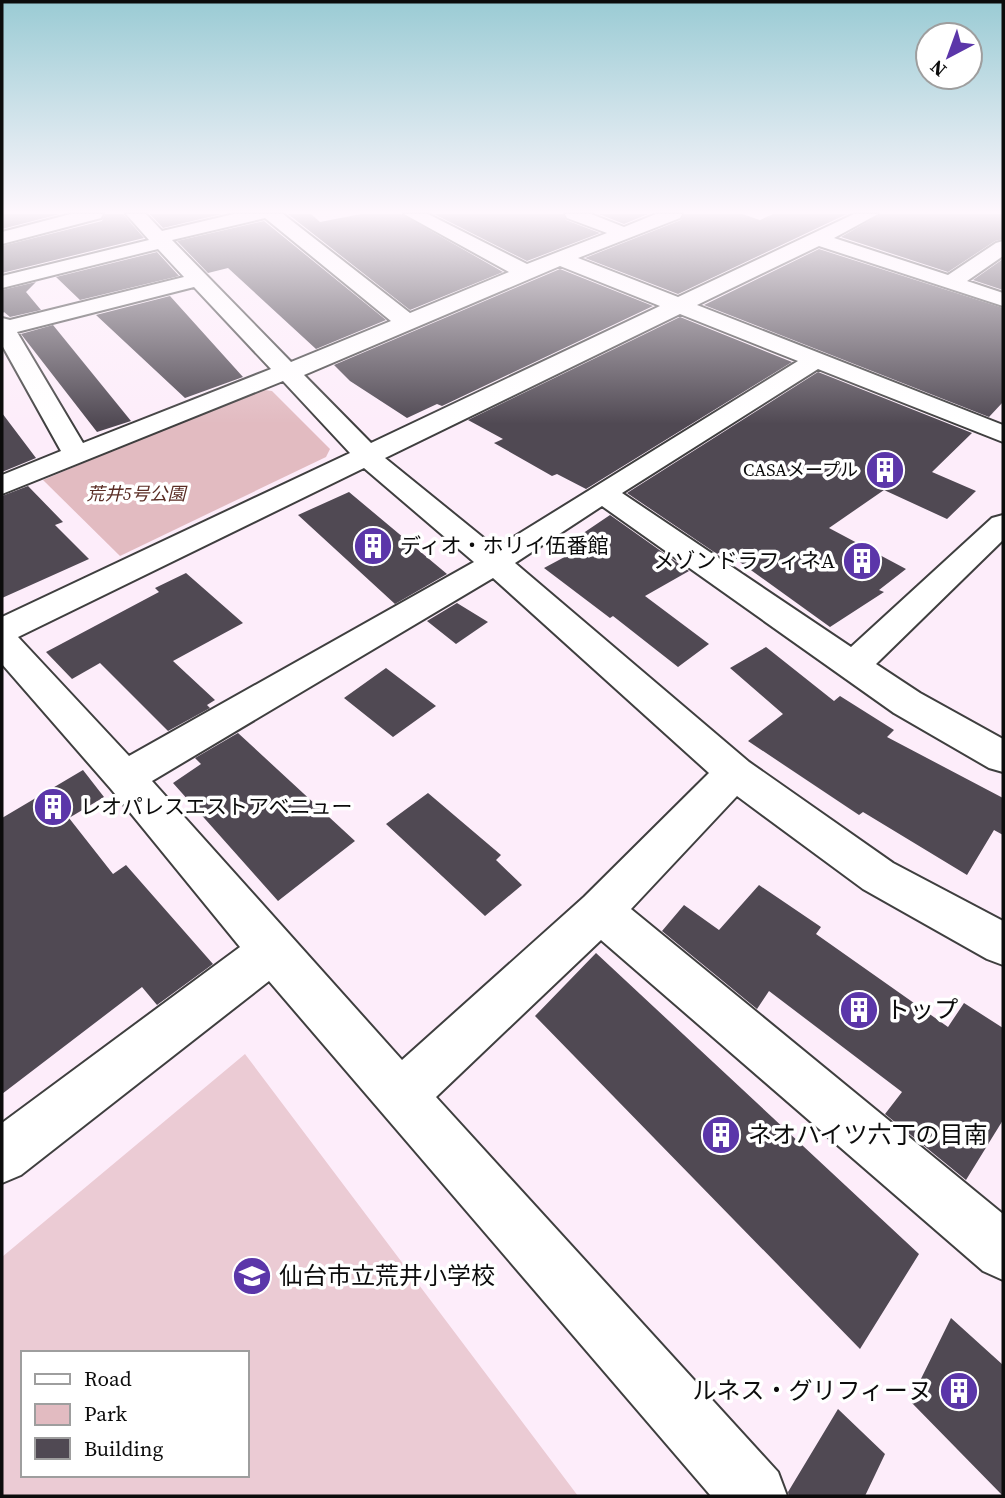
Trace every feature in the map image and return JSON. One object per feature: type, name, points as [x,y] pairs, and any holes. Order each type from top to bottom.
[{"type":"street","points":[[77,455],[2,327],[180,284]]},
{"type":"street","points":[[205,284],[366,455],[495,563],[735,774],[878,876],[1003,944]]},
{"type":"street","points":[[359,284],[407,322]]},
{"type":"street","points":[[2,485],[267,378],[289,372],[498,284]]},
{"type":"street","points":[[626,284],[815,361],[996,425]]},
{"type":"street","points":[[2,631],[727,284]]},
{"type":"street","points":[[956,284],[1003,300]]},
{"type":"street","points":[[125,778],[495,563],[815,361]]},
{"type":"street","points":[[602,493],[907,703],[1003,757]]},
{"type":"street","points":[[853,665],[1003,524]]},
{"type":"street","points":[[2,642],[125,778],[272,951],[754,1496]]},
{"type":"street","points":[[401,1095],[600,911],[735,774]]},
{"type":"street","points":[[600,911],[1003,1251]]},
{"type":"street","points":[[2,1156],[272,951]]},
{"type":"green space","name":"荒井5号公園","points":[[258,389],[272,391],[330,449],[326,457],[120,556],[43,480]]},
{"type":"shaded area","name":"仙台市立荒井小学校","points":[[245,1054],[578,1496],[2,1496],[2,1257]]},
{"type":"building","points":[[34,284],[26,292],[41,310],[10,317],[4,312],[2,314],[2,290]]},
{"type":"building","points":[[63,284],[146,284],[80,300]]},
{"type":"building","points":[[245,284],[342,284],[386,320],[316,349]]},
{"type":"building","points":[[377,284],[474,284],[410,310]]},
{"type":"building","points":[[525,284],[597,284],[653,306],[442,406],[437,404],[407,418],[350,381],[334,365]]},
{"type":"building","points":[[652,284],[699,284],[678,294]]},
{"type":"building","points":[[747,284],[928,284],[1003,308],[1003,402],[989,417],[704,305]]},
{"type":"building","points":[[985,284],[1003,284],[1003,290]]},
{"type":"building","points":[[170,296],[243,377],[185,398],[96,315]]},
{"type":"building","points":[[680,317],[792,362],[586,489],[557,474],[552,476],[494,443],[503,439],[468,420]]},
{"type":"building","points":[[53,325],[131,421],[97,432],[21,334]]},
{"type":"building","points":[[818,372],[972,433],[932,472],[976,491],[947,519],[884,490],[829,528],[906,569],[879,590],[884,592],[830,627],[723,550],[717,554],[627,493]]},
{"type":"building","points":[[2,413],[36,458],[2,472]]},
{"type":"building","points":[[28,486],[63,522],[55,525],[89,559],[2,598],[2,496]]},
{"type":"building","name":"ディオ・ホリイ伍番館","points":[[349,492],[447,574],[395,604],[298,515]]},
{"type":"building","points":[[610,515],[689,571],[645,596],[709,644],[678,667],[613,616],[610,618],[544,568],[587,545],[576,538]]},
{"type":"building","points":[[186,573],[243,623],[173,661],[215,700],[207,705],[210,708],[168,731],[100,663],[72,679],[46,652],[159,592],[155,588]]},
{"type":"building","points":[[457,603],[488,622],[456,644],[427,621]]},
{"type":"building","points":[[766,647],[834,701],[840,696],[894,730],[887,737],[1003,798],[1003,835],[994,830],[967,875],[863,812],[859,815],[748,741],[783,714],[730,668]]},
{"type":"building","points":[[386,668],[436,706],[393,737],[344,698]]},
{"type":"building","points":[[238,733],[355,841],[278,901],[173,783],[201,764],[195,758]]},
{"type":"building","points":[[83,770],[104,797],[69,818],[113,874],[126,865],[213,964],[157,1005],[142,987],[2,1094],[2,818]]},
{"type":"building","points":[[428,793],[501,855],[496,860],[522,885],[485,916],[386,824]]},
{"type":"building","points":[[759,885],[821,927],[816,934],[948,1027],[964,1003],[1003,1028],[1003,1120],[966,1180],[885,1114],[902,1092],[769,991],[757,1009],[662,931],[684,905],[719,930]]},
{"type":"building","name":"ネオハイツ六丁の目南","points":[[596,953],[919,1254],[860,1349],[535,1016]]},
{"type":"building","name":"ルネス・グリフィーヌ","points":[[951,1318],[1003,1365],[1003,1496],[910,1401]]},
{"type":"building","points":[[838,1409],[885,1454],[865,1496],[789,1496],[788,1492]]},
{"type":"place","name":"CASAメープル","points":[[885,470]]},
{"type":"place","name":"ディオ・ホリイ伍番館","points":[[373,546]]},
{"type":"place","name":"メゾンドラフィネA","points":[[862,561]]},
{"type":"place","name":"レオパレスエストアベニュー","points":[[53,807]]},
{"type":"place","name":"トップ","points":[[859,1010]]},
{"type":"place","name":"ネオハイツ六丁の目南","points":[[721,1135]]},
{"type":"place","name":"仙台市立荒井小学校","points":[[252,1276]]},
{"type":"place","name":"ルネス・グリフィーヌ","points":[[959,1391]]}]
